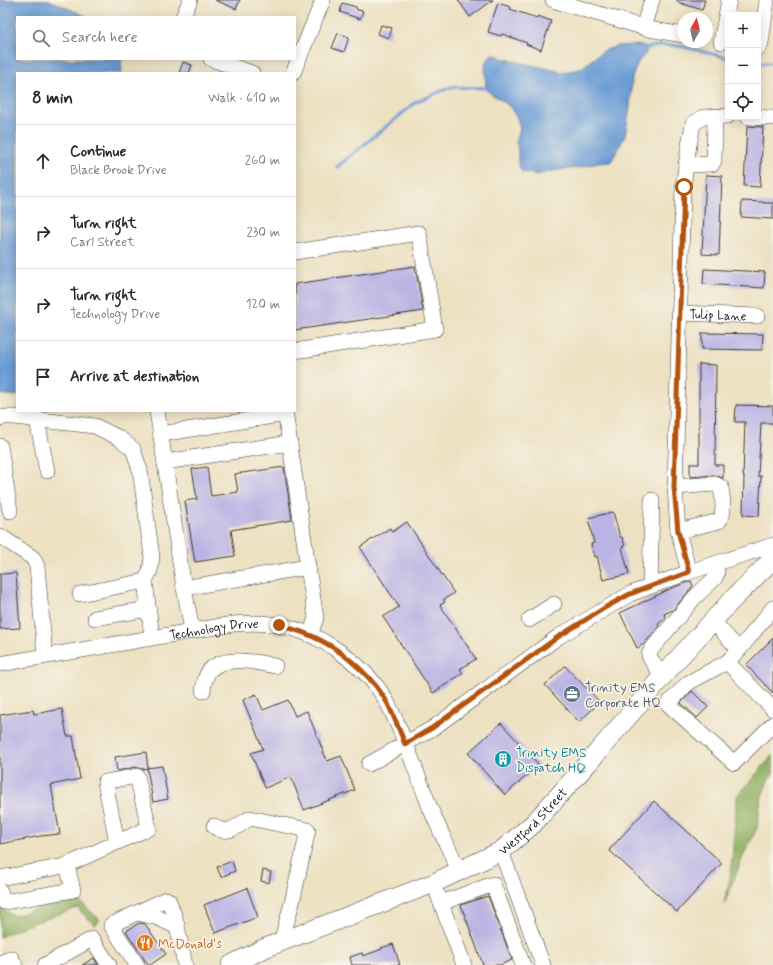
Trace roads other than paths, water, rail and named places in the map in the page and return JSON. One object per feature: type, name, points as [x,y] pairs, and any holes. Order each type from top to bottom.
[{"type":"main road","name":"Westford Street","points":[[235,964],[281,942],[434,883],[501,851],[533,824],[589,762],[662,676],[773,559]]},
{"type":"street","points":[[183,16],[190,0]]},
{"type":"street","points":[[293,72],[323,0]]},
{"type":"street","points":[[553,0],[581,4],[643,27],[677,34]]},
{"type":"street","points":[[643,27],[652,0]]},
{"type":"street","points":[[719,42],[729,0]]},
{"type":"street","points":[[761,43],[768,24],[767,0]]},
{"type":"street","points":[[214,60],[249,72]]},
{"type":"street","points":[[686,165],[712,164],[714,161],[722,116],[703,117],[693,124],[688,145],[686,165],[684,187],[674,487],[678,531],[689,572]]},
{"type":"street","points":[[761,118],[773,118]]},
{"type":"street","points":[[296,252],[419,233],[435,329],[296,351]]},
{"type":"street","name":"Tulip Lane","points":[[679,313],[757,316]]},
{"type":"street","points":[[157,412],[184,588],[192,630]]},
{"type":"street","points":[[161,434],[285,413],[316,618],[310,635]]},
{"type":"street","points":[[0,419],[14,417],[95,426],[119,438],[133,449],[140,470],[152,557],[150,571],[145,581],[152,637]]},
{"type":"street","points":[[37,420],[46,471]]},
{"type":"street","points":[[164,462],[290,443]]},
{"type":"street","points":[[0,446],[10,510]]},
{"type":"street","points":[[674,487],[715,484],[721,487],[723,506],[722,518],[718,521],[678,531]]},
{"type":"street","points":[[650,586],[652,500]]},
{"type":"street","points":[[2,540],[33,558],[37,566],[45,656]]},
{"type":"street","points":[[369,764],[432,728],[558,637],[630,594],[689,572],[773,545]]},
{"type":"street","points":[[662,676],[650,658],[651,650],[694,598],[715,578],[717,573],[714,564]]},
{"type":"street","points":[[184,588],[308,567]]},
{"type":"street","points":[[80,594],[145,581]]},
{"type":"street","points":[[529,620],[554,604]]},
{"type":"street","points":[[773,608],[739,650],[727,662],[688,683],[668,704],[734,763],[773,724]]},
{"type":"street","points":[[95,618],[148,609]]},
{"type":"street","points":[[713,621],[739,650]]},
{"type":"street","name":"Technology Drive","points":[[0,664],[233,624],[256,623],[279,625],[310,635],[337,650],[356,665],[372,682],[387,703],[427,800],[459,871]]},
{"type":"street","points":[[203,691],[205,680],[210,670],[220,664],[237,660],[258,662],[275,666]]},
{"type":"street","points":[[727,662],[773,709]]},
{"type":"street","points":[[214,826],[219,830],[229,830],[250,818],[308,830],[292,903],[281,942]]},
{"type":"street","points":[[0,878],[67,864],[118,842]]},
{"type":"street","points":[[501,851],[543,965]]},
{"type":"street","points":[[0,891],[4,902],[73,890],[67,864]]},
{"type":"street","points":[[434,883],[464,965]]},
{"type":"street","points":[[441,903],[493,884],[523,965]]},
{"type":"street","points":[[138,965],[111,925],[143,911],[158,909],[163,910],[177,924],[185,965]]},
{"type":"street","points":[[45,965],[92,939],[109,965]]},
{"type":"street","points":[[0,963],[11,958],[15,965]]},
{"type":"water","points":[[0,0],[49,0],[86,16],[16,16],[16,60],[121,60],[122,72],[16,72],[16,396],[0,394]]},
{"type":"water","points":[[617,46],[645,46],[648,48],[645,55],[638,62],[632,78],[630,108],[625,136],[611,162],[597,163],[537,175],[522,172],[518,164],[518,150],[516,142],[520,129],[517,118],[509,106],[491,94],[486,88],[485,64],[493,53],[501,58],[562,72],[580,69],[603,51]]},
{"type":"waterway","points":[[645,49],[654,46],[675,46],[725,57]]},
{"type":"waterway","points":[[761,63],[773,63]]},
{"type":"waterway","points":[[337,167],[416,102],[451,87],[489,88]]},
{"type":"place","name":"Trinity EMS Corporate HQ","points":[[572,694]]},
{"type":"place","name":"Trinity EMS Dispatch HQ","points":[[503,759]]},
{"type":"place","name":"McDonald's","points":[[145,943]]}]
